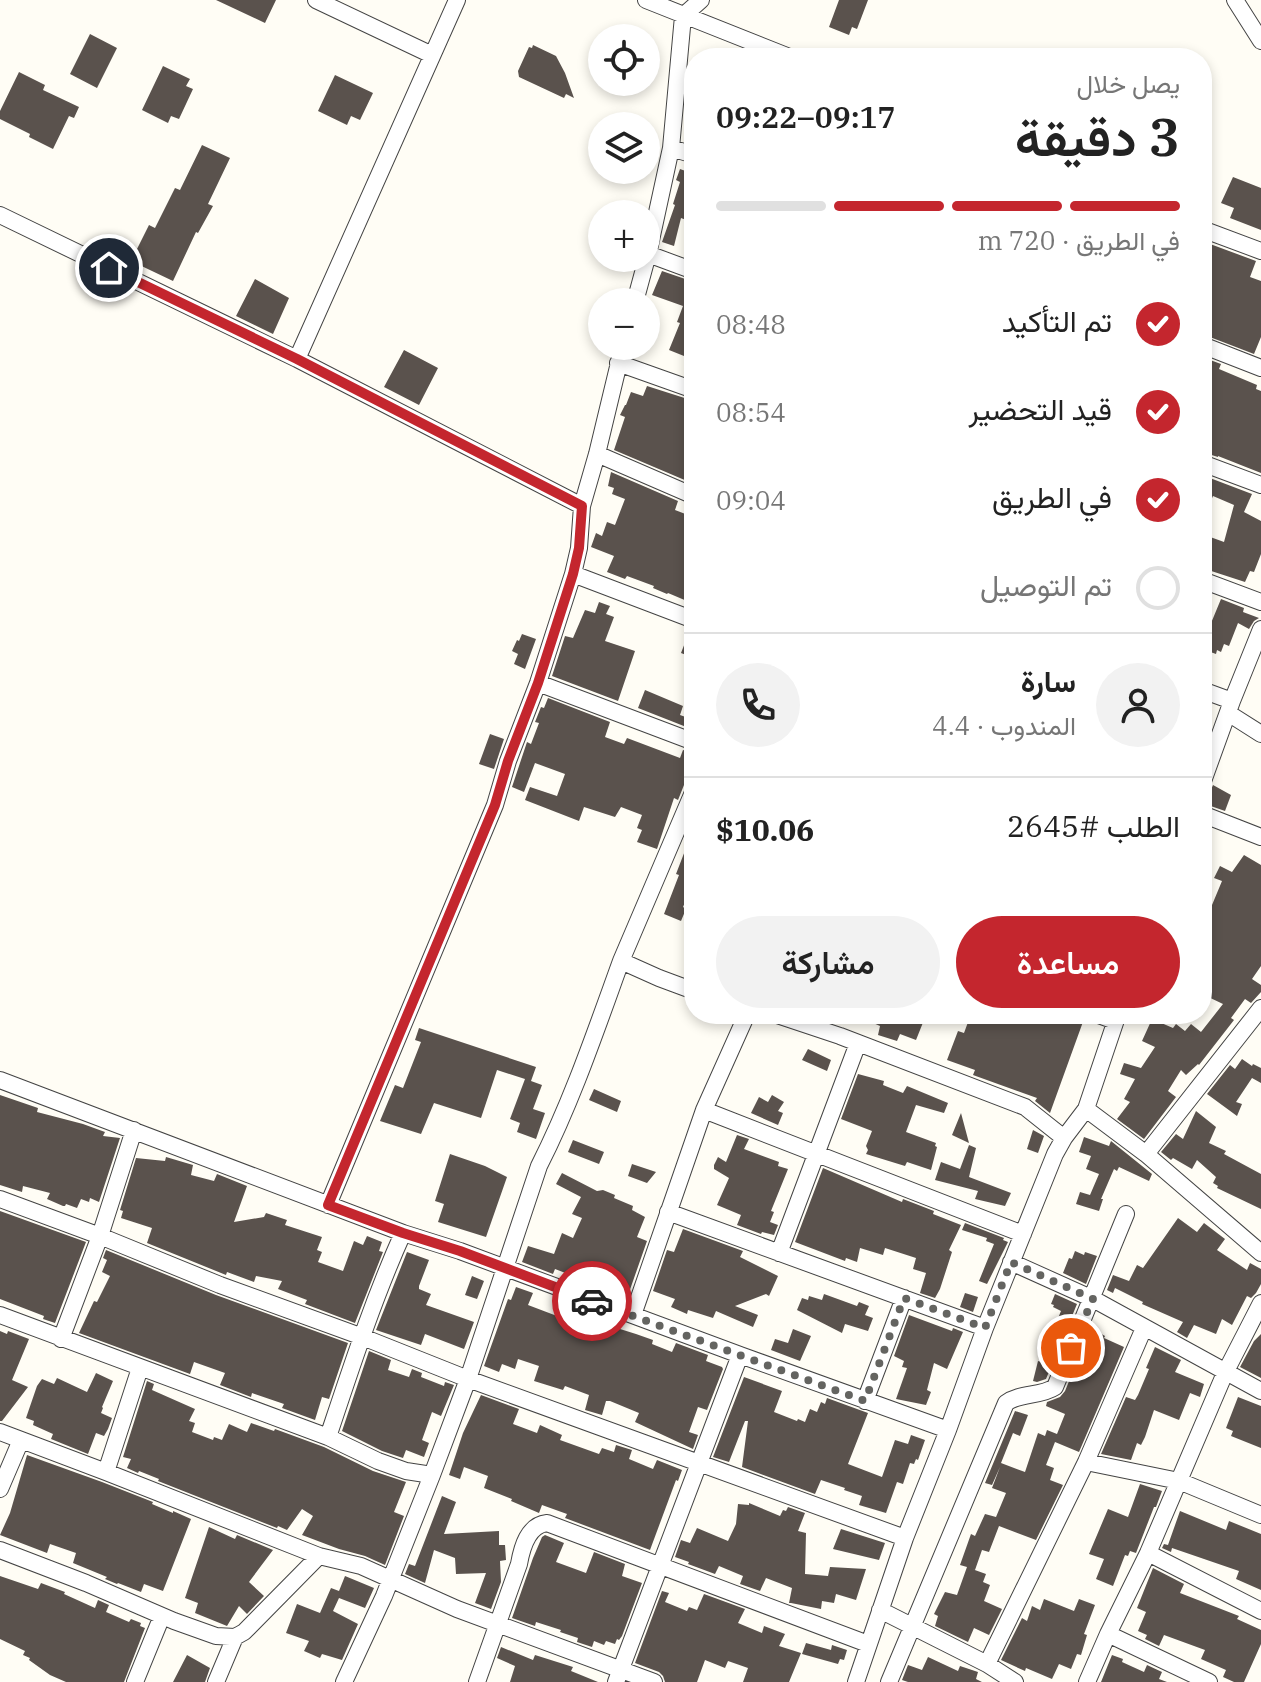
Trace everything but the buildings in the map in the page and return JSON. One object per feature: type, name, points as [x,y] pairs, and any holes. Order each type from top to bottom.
[{"type":"street","points":[[316,0],[432,55]]},
{"type":"street","points":[[297,359],[457,0]]},
{"type":"street","points":[[646,0],[766,48]]},
{"type":"street","points":[[660,200],[671,148],[683,16],[701,0]]},
{"type":"street","points":[[1235,0],[1261,41]]},
{"type":"street","points":[[671,148],[684,152]]},
{"type":"street","points":[[0,215],[297,359],[582,506]]},
{"type":"street","points":[[1212,233],[1261,251]]},
{"type":"street","points":[[660,258],[684,267]]},
{"type":"street","points":[[1212,349],[1261,368]]},
{"type":"street","points":[[328,1205],[495,805],[538,683],[573,574],[579,548],[582,506],[619,360]]},
{"type":"street","points":[[618,363],[684,386]]},
{"type":"street","points":[[597,454],[684,492]]},
{"type":"street","points":[[1212,467],[1261,485]]},
{"type":"street","points":[[573,574],[684,616]]},
{"type":"street","points":[[1212,584],[1261,602]]},
{"type":"street","points":[[1212,756],[1261,629]]},
{"type":"street","points":[[538,683],[684,738]]},
{"type":"street","points":[[1212,696],[1261,734]]},
{"type":"street","points":[[345,1682],[432,1475],[468,1379],[539,1166],[553,1139],[601,1022],[621,961],[684,813]]},
{"type":"street","points":[[1212,817],[1260,833]]},
{"type":"street","points":[[621,961],[684,987]]},
{"type":"street","points":[[1146,1154],[1261,1008]]},
{"type":"street","points":[[633,1315],[704,1110],[743,1024]]},
{"type":"street","points":[[803,1024],[1025,1107],[1064,1138]]},
{"type":"street","points":[[856,1682],[905,1538],[985,1328],[1055,1154],[1086,1109],[1114,1024]]},
{"type":"street","points":[[779,1253],[858,1043]]},
{"type":"street","points":[[0,1080],[403,1233],[460,1251],[948,1430]]},
{"type":"street","points":[[1086,1109],[1146,1154],[1261,1253]]},
{"type":"street","points":[[704,1110],[1023,1234]]},
{"type":"street","points":[[61,1339],[100,1236],[134,1130]]},
{"type":"street","points":[[0,1199],[468,1379],[905,1538]]},
{"type":"street","points":[[668,1212],[985,1328]]},
{"type":"street","points":[[889,1682],[1006,1403],[1015,1396],[1046,1393],[1055,1387],[1126,1214]]},
{"type":"street","points":[[328,1437],[360,1336],[403,1233]]},
{"type":"street","points":[[1011,1262],[1093,1299],[1261,1391]]},
{"type":"street","points":[[865,1401],[904,1298]]},
{"type":"street","points":[[1087,1682],[1148,1553],[1225,1373],[1261,1303]]},
{"type":"street","points":[[0,1315],[328,1437],[378,1461],[406,1471],[432,1475]]},
{"type":"street","points":[[987,1664],[1086,1462],[1144,1328]]},
{"type":"street","points":[[618,1676],[740,1355]]},
{"type":"street","points":[[106,1472],[140,1368]]},
{"type":"street","points":[[0,1432],[319,1556],[361,1566],[618,1676],[654,1682]]},
{"type":"street","points":[[0,1489],[21,1440]]},
{"type":"street","points":[[1086,1462],[1179,1481],[1261,1515]]},
{"type":"street","points":[[477,1682],[531,1530],[537,1524],[547,1523],[868,1644]]},
{"type":"street","points":[[0,1550],[216,1636],[235,1637],[244,1632],[319,1556]]},
{"type":"street","points":[[1148,1553],[1261,1611]]},
{"type":"street","points":[[880,1610],[987,1664],[1015,1682]]},
{"type":"street","points":[[135,1682],[162,1616]]},
{"type":"street","points":[[1108,1634],[1209,1682]]},
{"type":"street","points":[[216,1682],[235,1637]]},
{"type":"way so far","points":[[592,1301],[865,1401],[904,1298],[985,1328],[1011,1262],[1093,1299],[1071,1348]]},
{"type":"route","points":[[109,268],[297,359],[582,506],[579,548],[573,574],[495,805],[328,1205],[592,1301]]}]
